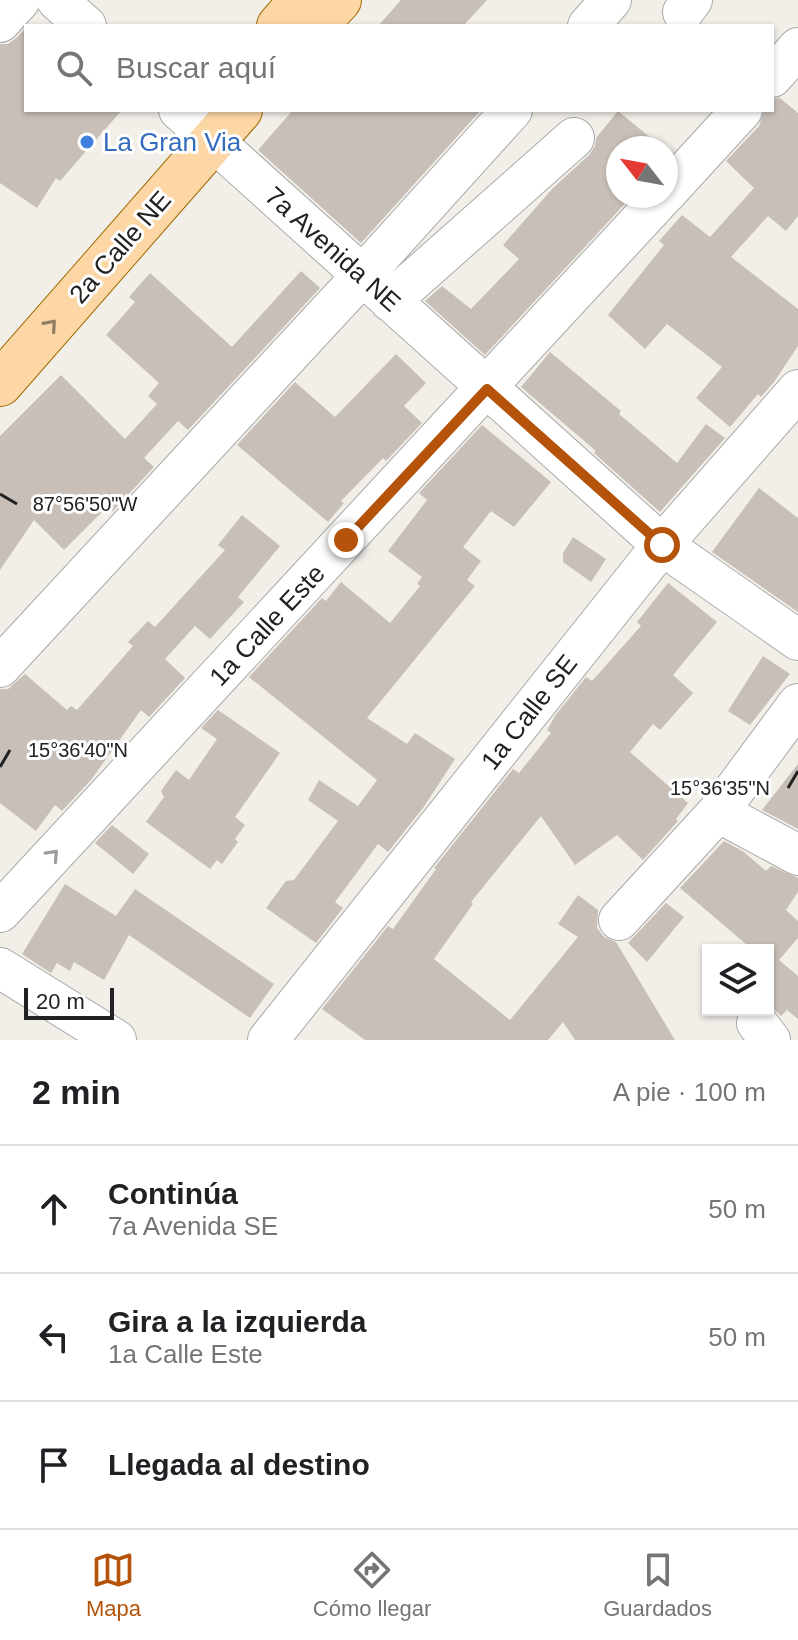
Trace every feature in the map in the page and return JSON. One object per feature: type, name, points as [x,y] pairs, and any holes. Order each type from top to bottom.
[{"type":"main road","points":[[281,24],[302,0]]},
{"type":"main road","points":[[317,24],[339,0]]},
{"type":"main road","name":"2a Calle NE","points":[[0,341],[205,118]]},
{"type":"main road","name":"2a Calle NE","points":[[0,384],[205,118]]},
{"type":"street","points":[[0,22],[20,0]]},
{"type":"street","points":[[57,0],[84,24]]},
{"type":"street","points":[[590,24],[611,0]]},
{"type":"street","points":[[774,75],[798,48]]},
{"type":"street","points":[[0,667],[376,288],[510,112]]},
{"type":"street","name":"1a Calle Este","points":[[678,180],[740,112]]},
{"type":"street","name":"7a Avenida NE","points":[[205,118],[376,288],[662,545],[798,640]]},
{"type":"street","points":[[376,288],[574,138]]},
{"type":"street","name":"1a Calle Este","points":[[0,912],[652,208]]},
{"type":"street","name":"1a Calle SE","points":[[268,1040],[662,545],[798,390]]},
{"type":"street","points":[[619,920],[718,812],[798,704]]},
{"type":"street","points":[[718,812],[798,855]]},
{"type":"street","points":[[0,968],[116,1040]]},
{"type":"building","points":[[401,0],[487,0],[465,24],[380,24]]},
{"type":"building","points":[[24,30],[24,112],[120,112],[60,181],[56,178],[37,208],[0,183],[0,44],[8,44]]},
{"type":"building","points":[[780,98],[798,113],[798,216],[786,231],[768,216],[731,257],[798,309],[798,346],[774,382],[761,397],[758,394],[730,427],[696,398],[722,367],[667,324],[645,349],[608,315],[664,245],[659,241],[682,215],[710,237],[754,188],[726,161],[759,126],[763,112],[774,112],[774,99]]},
{"type":"building","points":[[291,112],[479,112],[361,243],[258,150]]},
{"type":"building","points":[[617,112],[648,136],[606,136],[606,208],[621,208],[485,355],[425,301],[442,286],[471,309],[519,259],[503,245],[595,146],[596,138]]},
{"type":"building","points":[[301,271],[320,288],[188,430],[178,421],[144,458],[154,467],[112,512],[107,507],[64,550],[34,520],[0,570],[0,436],[61,375],[125,439],[157,404],[148,396],[159,383],[106,335],[135,302],[129,297],[150,273],[232,347]]},
{"type":"building","points":[[550,352],[677,463],[706,424],[725,438],[660,512],[594,453],[596,451],[521,387]]},
{"type":"building","points":[[396,354],[426,383],[404,406],[422,423],[386,461],[383,458],[341,501],[344,503],[328,522],[237,445],[295,382],[335,417]]},
{"type":"building","points":[[482,425],[551,482],[514,527],[491,511],[463,547],[481,561],[467,580],[475,586],[367,718],[407,744],[415,733],[455,759],[423,808],[388,852],[378,844],[335,902],[343,908],[316,943],[266,908],[286,881],[294,880],[338,821],[308,800],[319,780],[358,806],[377,780],[249,677],[322,598],[326,601],[341,582],[390,623],[420,586],[417,584],[422,577],[388,551],[427,500],[419,493]]},
{"type":"building","points":[[759,488],[798,518],[798,612],[712,552]]},
{"type":"building","points":[[242,515],[280,546],[238,597],[244,602],[210,639],[195,626],[165,659],[185,678],[149,717],[141,710],[91,780],[62,811],[55,805],[36,831],[0,803],[0,689],[8,689],[25,674],[67,710],[71,706],[77,710],[133,646],[128,642],[148,621],[155,627],[225,550],[218,545]]},
{"type":"building","points":[[573,537],[606,559],[591,582],[563,562],[563,553]]},
{"type":"building","points":[[668,583],[717,622],[673,675],[693,693],[660,730],[653,724],[630,752],[688,803],[676,819],[678,821],[643,860],[617,835],[575,865],[541,816],[471,902],[473,904],[434,959],[510,1020],[578,937],[558,924],[578,895],[598,910],[597,928],[604,937],[616,942],[675,1040],[575,1040],[563,1022],[548,1040],[365,1040],[322,1009],[388,926],[393,929],[434,868],[513,769],[519,773],[551,733],[547,730],[555,716],[586,677],[592,681],[641,626],[637,622]]},
{"type":"building","points":[[763,656],[790,674],[750,725],[728,711]]},
{"type":"building","points":[[218,710],[280,753],[235,817],[245,825],[235,839],[238,842],[222,864],[217,860],[210,869],[146,822],[164,797],[161,791],[176,770],[189,780],[217,739],[201,728]]},
{"type":"building","points":[[798,764],[798,829],[762,810]]},
{"type":"building","points":[[112,825],[149,854],[133,874],[95,843]]},
{"type":"building","points":[[724,841],[744,852],[766,871],[771,866],[798,878],[798,892],[786,910],[798,921],[798,938],[779,960],[798,976],[798,1019],[787,1010],[781,1016],[774,1009],[774,944],[746,944],[680,888]]},
{"type":"building","points":[[65,884],[116,916],[135,889],[274,984],[250,1018],[129,935],[104,980],[74,962],[70,971],[57,963],[51,973],[22,954]]},
{"type":"building","points":[[666,903],[684,917],[647,962],[628,943]]},
{"type":"place","name":"La Gran Via","points":[[87,142]]},
{"type":"route","points":[[346,540],[487,389],[662,545]]}]
